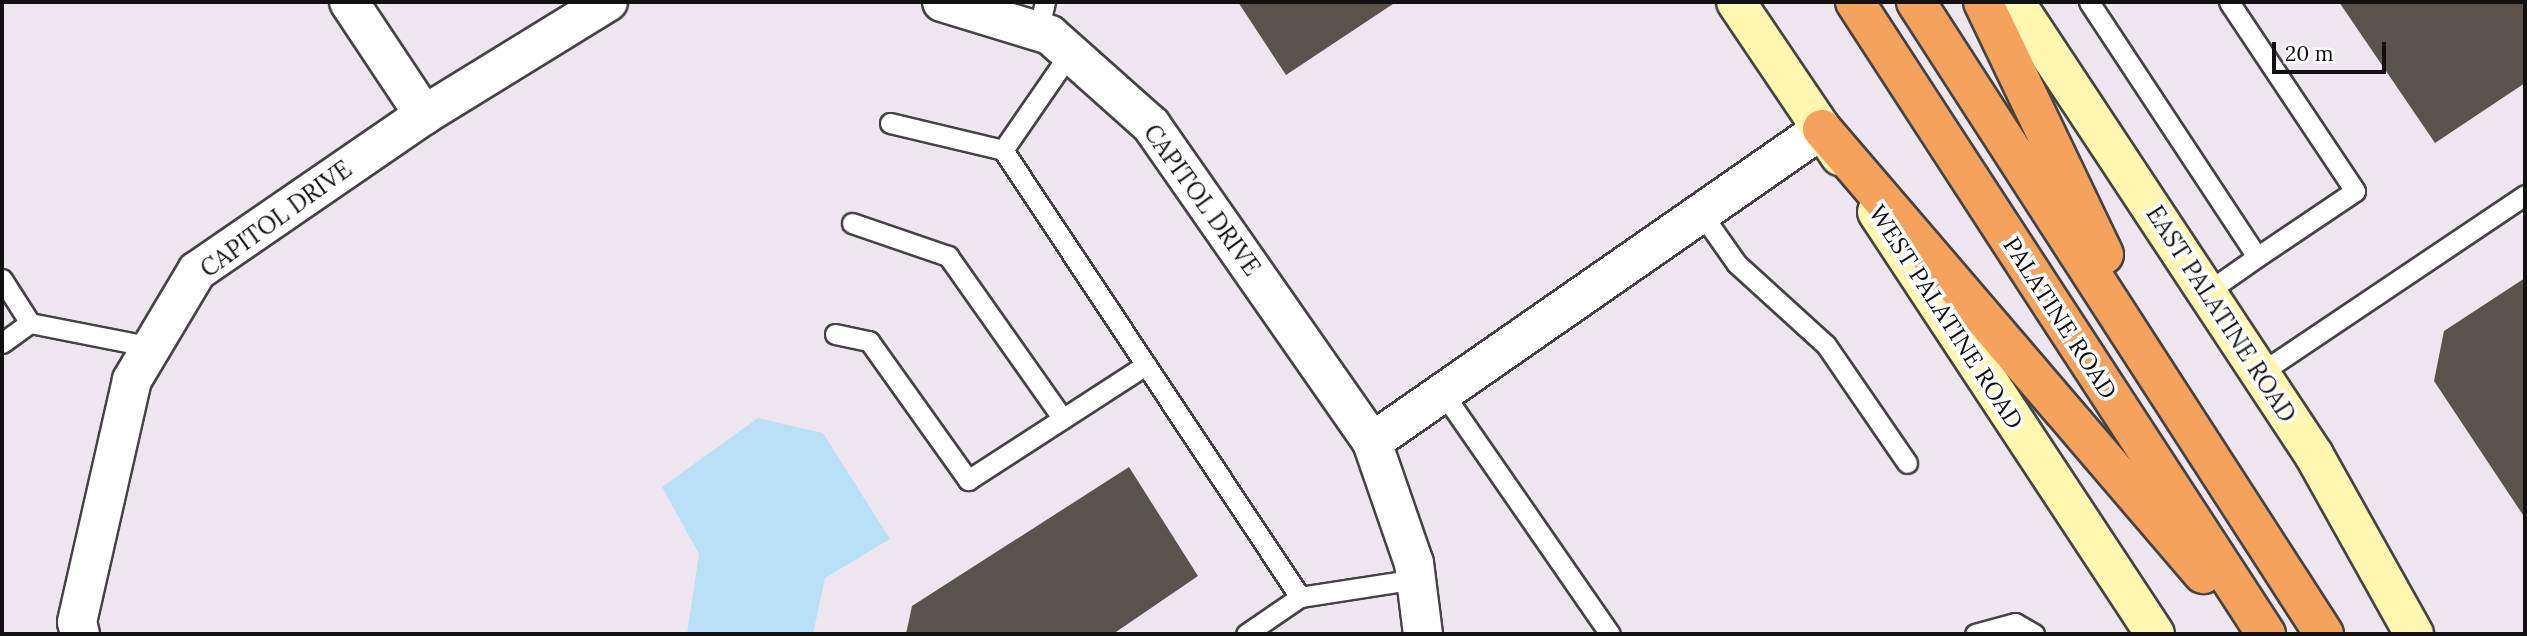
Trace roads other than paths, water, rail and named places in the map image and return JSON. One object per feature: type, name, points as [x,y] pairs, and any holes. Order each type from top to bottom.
[{"type":"highway","name":"PALATINE ROAD","points":[[1855,2],[2266,634]]},
{"type":"highway","points":[[1916,2],[2324,634]]},
{"type":"highway","points":[[1983,2],[2172,395]]},
{"type":"highway","points":[[1822,129],[2254,634]]},
{"type":"street","points":[[349,2],[424,115]]},
{"type":"street","name":"CAPITOL DRIVE","points":[[80,634],[77,622],[132,380],[197,271],[424,115],[608,2]]},
{"type":"street","name":"CAPITOL DRIVE","points":[[942,2],[1041,17],[1069,52],[1151,125],[1372,442],[1416,579],[1423,634]]},
{"type":"street","name":"WEST PALATINE ROAD","points":[[1736,2],[2155,634]]},
{"type":"street","name":"EAST PALATINE ROAD","points":[[2015,2],[2314,455],[2414,634]]},
{"type":"street","points":[[1372,442],[1822,129]]},
{"type":"lane","points":[[2089,2],[2257,257]]},
{"type":"lane","points":[[2207,292],[2355,191],[2229,2]]},
{"type":"lane","points":[[1003,150],[1069,52]]},
{"type":"lane","points":[[890,123],[1003,150],[1300,597]]},
{"type":"lane","points":[[2260,373],[2525,195]]},
{"type":"lane","points":[[1701,213],[1737,264],[1826,345],[1907,463]]},
{"type":"lane","points":[[852,223],[948,256],[1063,419]]},
{"type":"lane","points":[[2,278],[30,323]]},
{"type":"lane","points":[[2,343],[30,323],[152,347]]},
{"type":"lane","points":[[835,334],[869,341],[968,480],[1146,365]]},
{"type":"lane","points":[[1443,393],[1610,634]]},
{"type":"lane","points":[[1246,634],[1300,597],[1416,579]]},
{"type":"lane","points":[[1975,634],[2015,623],[2034,634]]},
{"type":"water","points":[[758,418],[823,433],[890,539],[825,578],[813,634],[687,634],[699,554],[662,487]]}]
